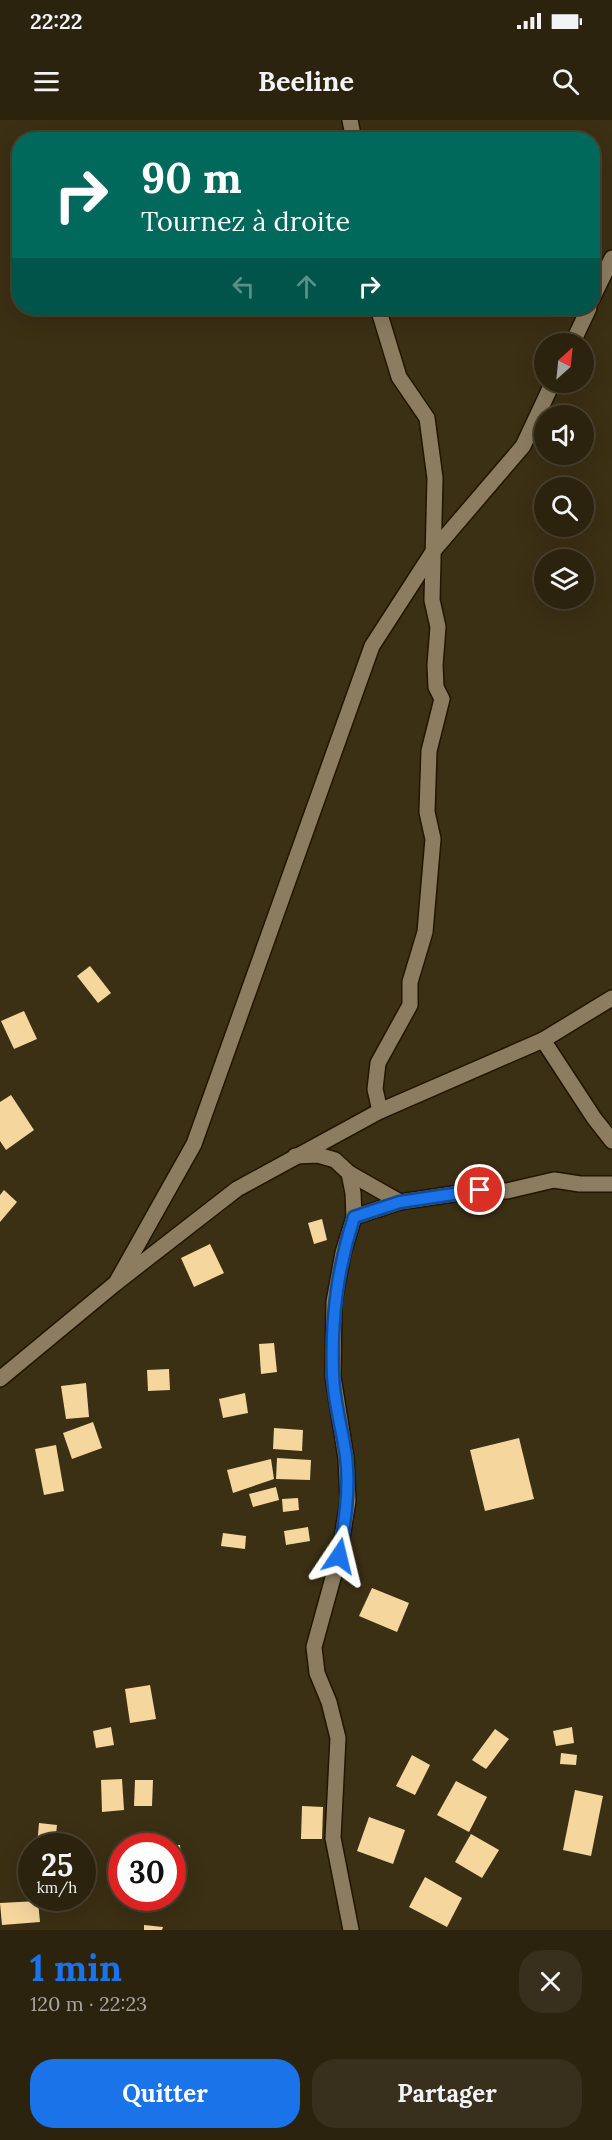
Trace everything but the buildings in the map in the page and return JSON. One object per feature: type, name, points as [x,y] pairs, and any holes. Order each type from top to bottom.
[{"type":"street","points":[[600,283],[612,258]]},
{"type":"street","points":[[380,315],[399,377],[427,418],[435,478],[432,600],[438,627],[436,687],[442,699],[429,751],[427,812],[433,839],[425,932],[410,982],[410,1005],[378,1063],[375,1089],[380,1111]]},
{"type":"street","points":[[577,333],[586,315]]},
{"type":"street","points":[[116,1283],[194,1144],[372,646],[434,550],[523,446],[548,393]]},
{"type":"street","points":[[0,1378],[116,1283],[237,1189],[380,1111],[543,1040],[612,998]]},
{"type":"street","points":[[543,1040],[594,1118],[612,1141]]},
{"type":"street","points":[[295,1156],[318,1155],[335,1160],[349,1173],[400,1202]]},
{"type":"street","points":[[349,1173],[354,1217],[343,1252],[334,1302],[333,1377],[346,1458],[348,1501],[339,1556],[314,1647],[316,1673],[329,1702],[338,1738],[333,1838],[351,1930]]},
{"type":"street","points":[[354,1217],[400,1202],[480,1190],[507,1191],[554,1180],[580,1184],[612,1184]]},
{"type":"route","points":[[339,1556],[348,1501],[346,1458],[333,1377],[334,1302],[343,1252],[354,1217],[400,1202],[480,1190]]}]
